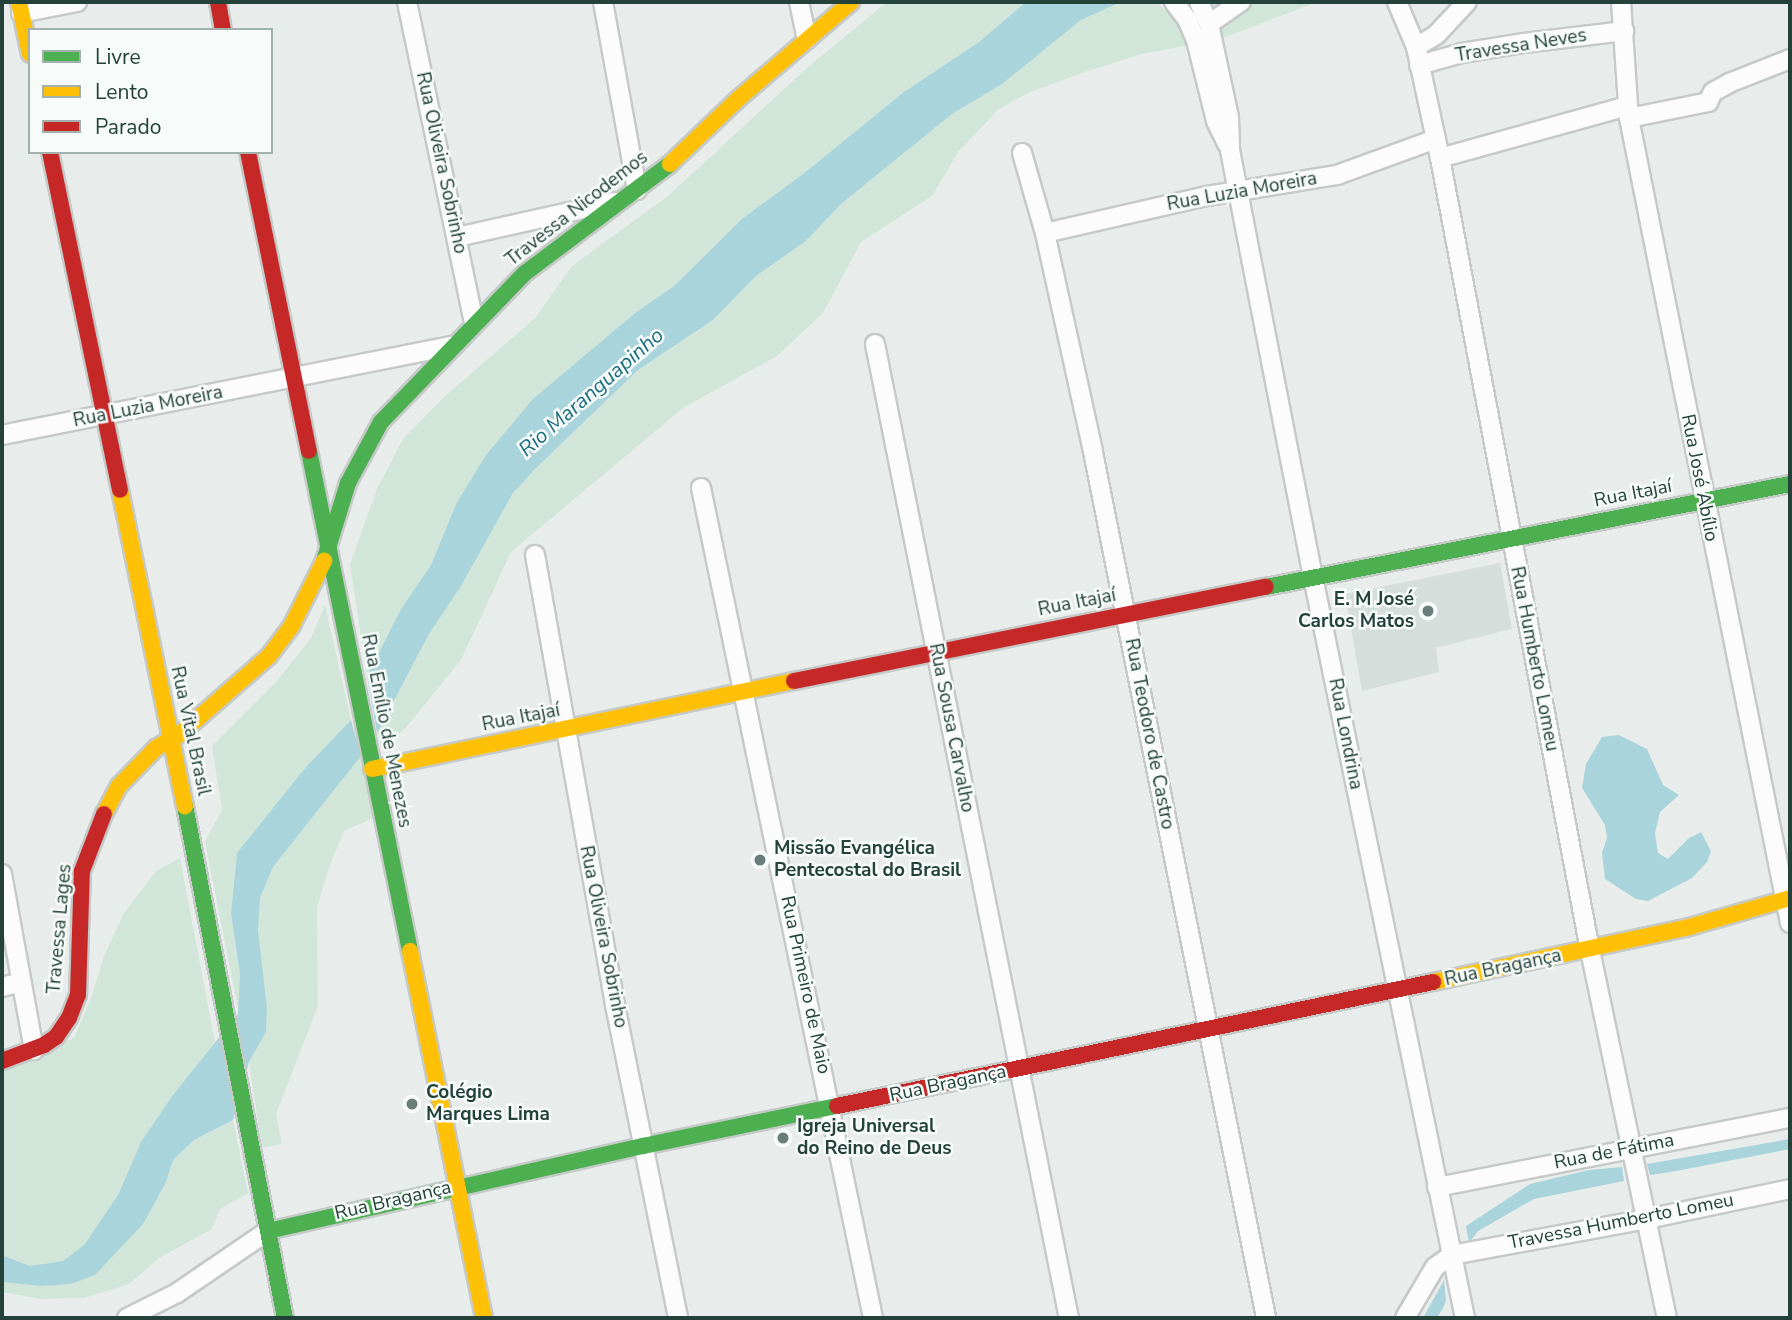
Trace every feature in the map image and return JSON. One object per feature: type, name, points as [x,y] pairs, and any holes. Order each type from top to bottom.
[{"type":"street","points":[[28,45],[20,8],[77,2]]},
{"type":"street","points":[[218,2],[223,28]]},
{"type":"street","name":"Rua Oliveira Sobrinho","points":[[407,2],[474,324]]},
{"type":"street","points":[[603,2],[637,190]]},
{"type":"street","points":[[799,2],[807,39]]},
{"type":"street","name":"Travessa Nicodemos","points":[[328,552],[348,483],[364,450],[381,422],[453,346],[525,273],[674,161],[851,2]]},
{"type":"street","points":[[1175,2],[1188,19],[1196,40],[1216,121],[1230,150]]},
{"type":"street","points":[[1199,2],[1209,24],[1229,117],[1230,150]]},
{"type":"street","points":[[1209,24],[1241,2]]},
{"type":"street","name":"Rua Humberto Lomeu","points":[[1397,2],[1418,56],[1440,158],[1590,950],[1667,1318]]},
{"type":"street","points":[[1418,56],[1467,2]]},
{"type":"street","name":"Rua José Abílio","points":[[1621,2],[1625,31],[1628,112],[1704,502],[1788,899],[1790,923]]},
{"type":"street","name":"Travessa Neves","points":[[1418,56],[1625,31]]},
{"type":"street","points":[[1440,158],[1628,112],[1709,102],[1713,92],[1729,83],[1790,59]]},
{"type":"street","name":"Rua Luzia Moreira","points":[[1045,233],[1239,192],[1337,175],[1436,139]]},
{"type":"street","name":"Rua Londrina","points":[[1230,150],[1313,577],[1465,1318]]},
{"type":"street","name":"Rua Teodoro de Castro","points":[[1022,153],[1045,233],[1125,615],[1266,1318]]},
{"type":"street","name":"Rua Vital Brasil","points":[[50,154],[285,1318]]},
{"type":"street","name":"Rua Emílio de Menezes","points":[[248,154],[484,1318]]},
{"type":"street","points":[[457,237],[616,202]]},
{"type":"street","name":"Rua Sousa Carvalho","points":[[876,344],[934,652],[1069,1318]]},
{"type":"street","name":"Rua Luzia Moreira","points":[[2,435],[453,346]]},
{"type":"street","name":"Rua Itajaí","points":[[372,769],[934,652],[1790,484]]},
{"type":"street","name":"Rua Primeiro de Maio","points":[[701,488],[873,1318]]},
{"type":"street","name":"Travessa Lages","points":[[2,1061],[34,1050],[56,1037],[69,1018],[78,995],[82,871],[99,824],[119,786],[156,748],[170,741],[216,706],[270,656],[292,625],[328,552]]},
{"type":"street","name":"Rua Oliveira Sobrinho","points":[[535,555],[564,731],[678,1318]]},
{"type":"street","points":[[2,874],[34,1050]]},
{"type":"street","name":"Rua Bragança","points":[[127,1318],[177,1293],[268,1231],[457,1185],[1590,950],[1788,899]]},
{"type":"street","points":[[2,987],[21,982]]},
{"type":"street","name":"Rua de Fátima","points":[[1437,1187],[1790,1118]]},
{"type":"street","name":"Travessa Humberto Lomeu","points":[[1452,1255],[1790,1189]]},
{"type":"street","points":[[1405,1318],[1435,1267],[1452,1255]]},
{"type":"shaded area","name":"E. M José Carlos Matos","points":[[1500,563],[1512,629],[1436,648],[1439,672],[1362,691],[1345,594]]},
{"type":"green space","points":[[887,2],[1026,2],[979,42],[904,92],[803,174],[743,218],[674,286],[635,313],[533,399],[456,504],[431,565],[401,609],[367,676],[350,564],[377,489],[403,439],[444,397],[535,318],[572,266],[668,196],[807,68]]},
{"type":"green space","points":[[1121,2],[1157,2],[1181,26],[1190,45],[1141,54],[1082,73],[1028,93],[999,109],[958,152],[932,196],[861,242],[823,313],[777,356],[683,408],[511,552],[461,660],[404,730],[381,746],[377,733],[429,634],[461,586],[513,493],[535,469],[638,370],[713,320],[756,276],[806,241],[841,204],[952,114],[1002,84],[1081,20]]},
{"type":"green space","points":[[1212,2],[1317,2],[1220,39],[1219,13]]},
{"type":"green space","points":[[325,605],[351,720],[305,768],[237,853],[231,913],[240,975],[239,1014],[205,842],[222,810],[212,746],[277,681],[311,638]]},
{"type":"green space","points":[[361,756],[373,818],[344,831],[330,865],[317,907],[318,1006],[276,1114],[282,1144],[262,1148],[249,1062],[266,1032],[258,930],[260,898],[273,867]]},
{"type":"green space","points":[[180,858],[215,1043],[141,1142],[118,1195],[84,1245],[63,1261],[30,1266],[2,1255],[2,1069],[74,1038],[92,996],[104,956],[124,913],[156,871]]},
{"type":"green space","points":[[233,1120],[248,1193],[220,1209],[212,1229],[159,1258],[129,1284],[84,1298],[41,1299],[2,1292],[2,1282],[41,1286],[71,1284],[166,1182],[173,1160],[194,1140]]},
{"type":"water","name":"Rio Maranguapinho","points":[[1026,2],[1121,2],[1081,20],[1002,84],[952,114],[841,204],[806,241],[756,276],[713,320],[638,370],[535,469],[513,493],[461,586],[429,634],[377,733],[367,676],[401,609],[431,565],[456,504],[486,455],[533,399],[635,313],[674,286],[743,218],[803,174],[904,92],[979,42]]},
{"type":"water","points":[[351,720],[361,756],[273,867],[260,898],[258,930],[267,1009],[266,1032],[249,1062],[233,1120],[194,1140],[173,1160],[166,1182],[143,1224],[95,1275],[71,1284],[41,1286],[2,1282],[2,1255],[30,1266],[63,1261],[84,1245],[118,1195],[141,1142],[173,1095],[238,1014],[240,975],[231,913],[237,853],[305,768]]},
{"type":"water","points":[[1619,735],[1647,749],[1663,785],[1679,795],[1660,812],[1655,833],[1658,853],[1668,859],[1689,838],[1701,832],[1711,851],[1707,862],[1692,878],[1648,901],[1636,899],[1605,879],[1602,853],[1607,838],[1605,825],[1582,788],[1586,764],[1602,737]]},
{"type":"water","points":[[1790,1139],[1790,1149],[1671,1172],[1650,1175],[1647,1164]]},
{"type":"water","points":[[1622,1167],[1624,1181],[1534,1199],[1478,1231],[1469,1243],[1466,1226],[1530,1184],[1589,1170]]},
{"type":"water","points":[[1444,1280],[1446,1301],[1443,1308],[1437,1318],[1423,1318]]},
{"type":"traffic: fast","points":[[324,561],[348,483],[381,422],[525,273],[670,164]]},
{"type":"traffic: fast","points":[[309,451],[410,951]]},
{"type":"traffic: fast","points":[[1266,587],[1790,484]]},
{"type":"traffic: fast","points":[[185,806],[285,1318]]},
{"type":"traffic: fast","points":[[268,1231],[643,1146],[837,1106]]},
{"type":"traffic: slow","points":[[19,2],[28,45]]},
{"type":"traffic: slow","points":[[670,164],[738,99],[851,2]]},
{"type":"traffic: slow","points":[[120,490],[185,806]]},
{"type":"traffic: slow","points":[[104,814],[119,786],[156,748],[180,734],[269,656],[292,625],[324,561]]},
{"type":"traffic: slow","points":[[372,769],[794,681]]},
{"type":"traffic: slow","points":[[1433,982],[1689,927],[1790,898]]},
{"type":"traffic: slow","points":[[410,951],[484,1318]]},
{"type":"traffic: jam","points":[[218,2],[223,28]]},
{"type":"traffic: jam","points":[[50,154],[120,490]]},
{"type":"traffic: jam","points":[[248,154],[309,451]]},
{"type":"traffic: jam","points":[[794,681],[1266,587]]},
{"type":"traffic: jam","points":[[2,1061],[44,1045],[56,1037],[69,1018],[78,995],[82,871],[104,814]]},
{"type":"traffic: jam","points":[[837,1106],[1433,982]]},
{"type":"place","name":"E. M José Carlos Matos","points":[[1428,611]]},
{"type":"place","name":"Missão Evangélica Pentecostal do Brasil","points":[[760,860]]},
{"type":"place","name":"Colégio Marques Lima","points":[[412,1104]]},
{"type":"place","name":"Igreja Universal do Reino de Deus","points":[[783,1138]]}]
